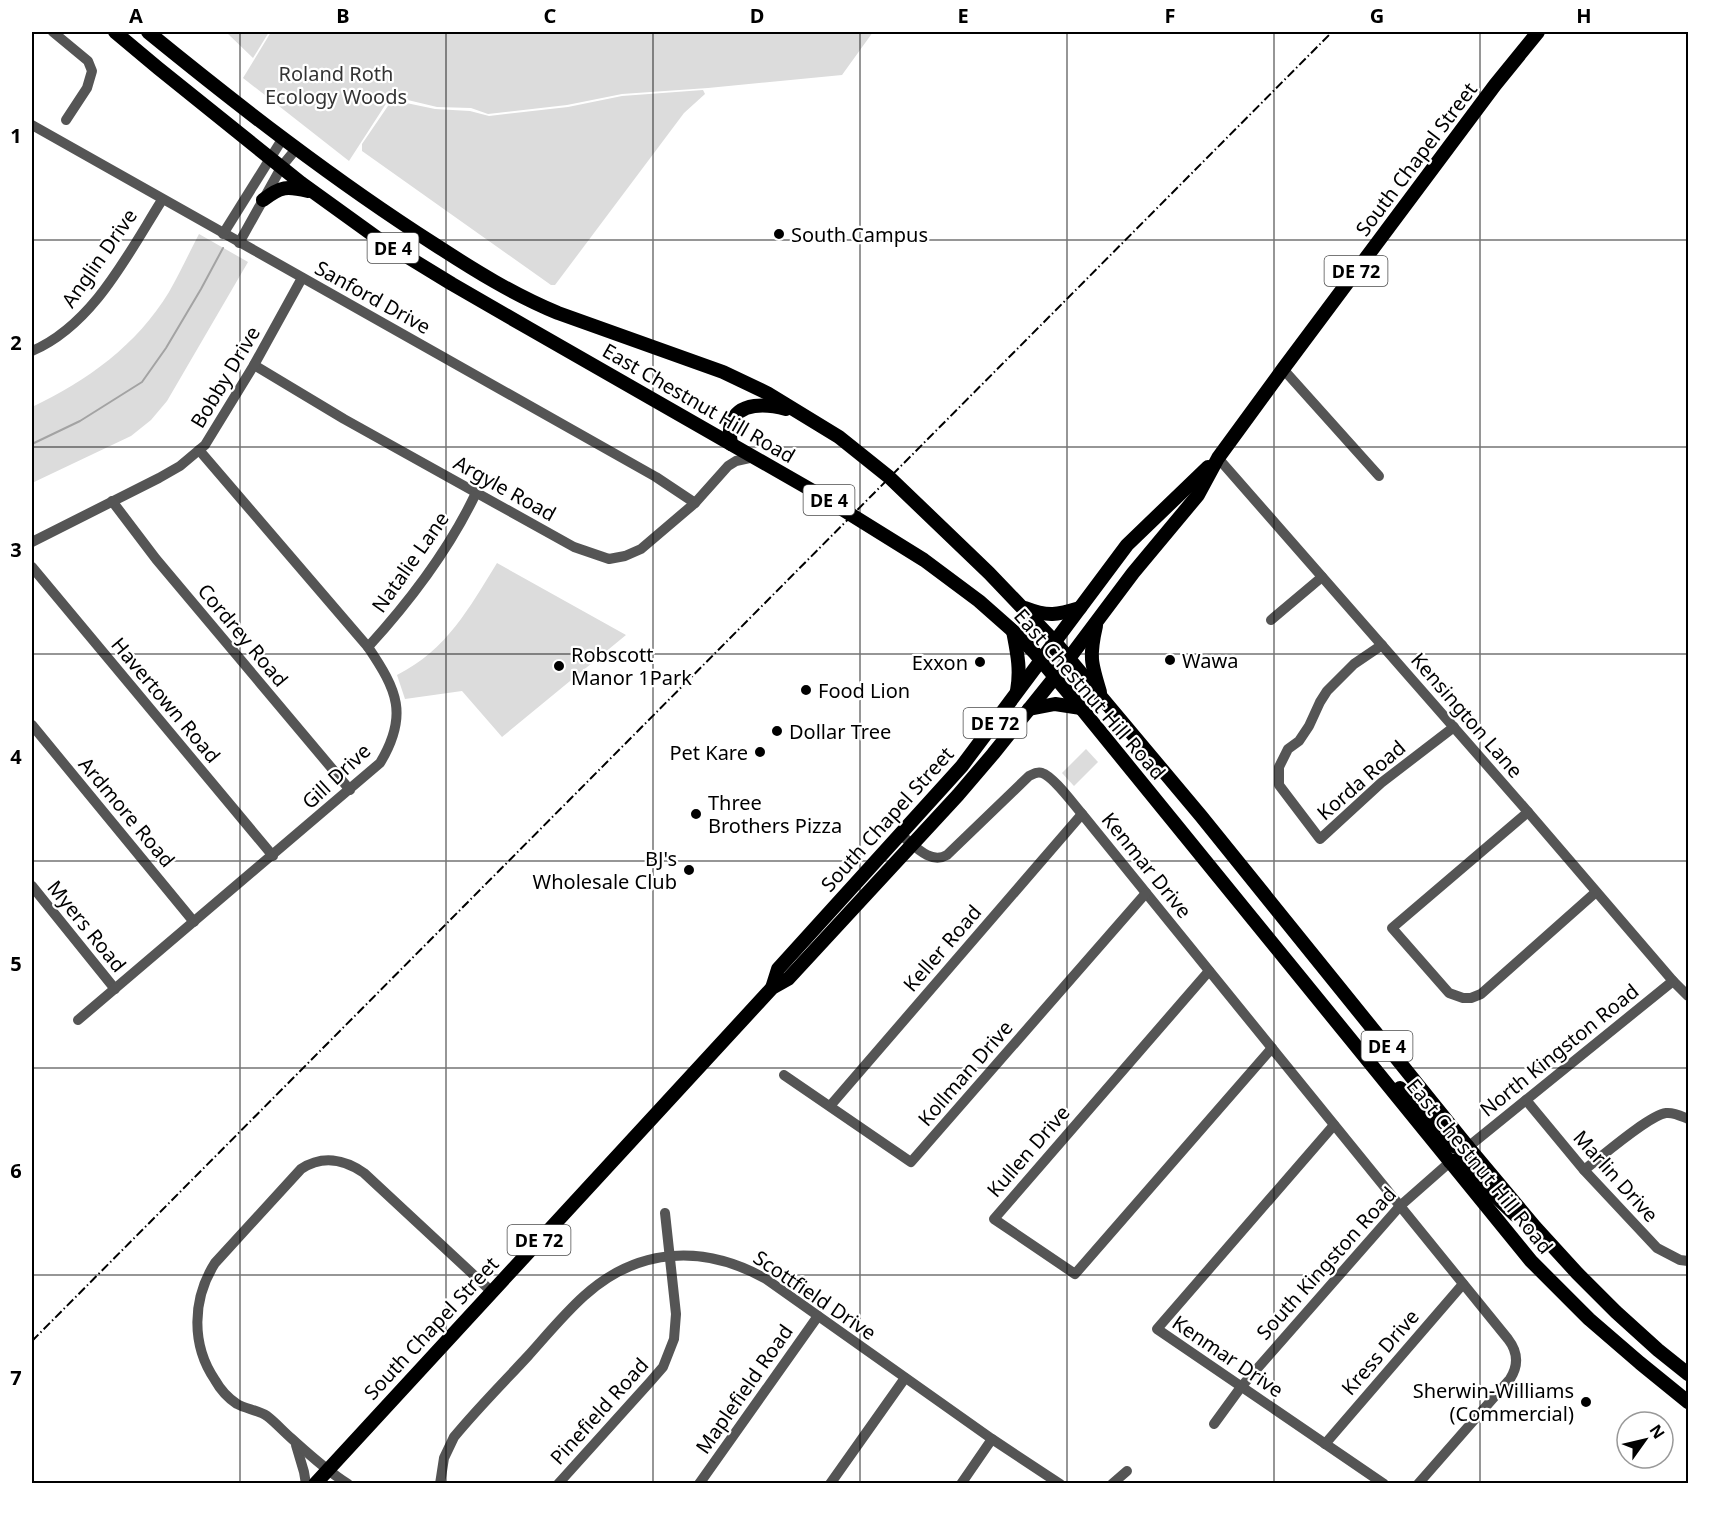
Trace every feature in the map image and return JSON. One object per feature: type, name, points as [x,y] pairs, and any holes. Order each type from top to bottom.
[{"type":"main road","name":"East Chestnut Hill Road","points":[[115,32],[314,192],[380,240],[452,284],[853,514],[924,560],[979,601],[1013,631],[1081,708],[1531,1261],[1589,1319],[1689,1404]]},
{"type":"main road","name":"East Chestnut Hill Road","points":[[149,32],[296,149],[396,220],[499,285],[567,316],[723,372],[767,393],[839,437],[889,477],[1055,642],[1201,816],[1535,1227],[1616,1312],[1689,1374]]},
{"type":"main road","name":"South Chapel Street","points":[[315,1484],[772,988],[788,979],[913,845],[993,754],[1069,659],[1133,573],[1198,495],[1218,458],[1283,369],[1494,85],[1538,32]]},
{"type":"main road","points":[[263,200],[286,187],[314,192]]},
{"type":"main road","points":[[731,444],[730,425],[735,417],[744,410],[756,405],[771,405],[802,413]]},
{"type":"main road","name":"South Chapel Street","points":[[772,988],[778,969],[962,766],[1127,545],[1218,458]]},
{"type":"main road","points":[[1022,607],[1042,614],[1055,615],[1080,608]]},
{"type":"main road","points":[[1097,622],[1091,662],[1103,700]]},
{"type":"main road","points":[[1013,631],[1020,675],[1017,693]]},
{"type":"main road","points":[[1029,709],[1056,704],[1081,708]]},
{"type":"main road","points":[[1365,1057],[1395,1082],[1452,1145],[1468,1147]]},
{"type":"main road","points":[[1450,1162],[1457,1160],[1465,1162],[1514,1214],[1535,1227]]},
{"type":"street","points":[[52,32],[88,61],[92,71],[87,88],[66,120]]},
{"type":"street","points":[[132,46],[149,32]]},
{"type":"street","name":"Sanford Drive","points":[[32,125],[656,477],[695,503]]},
{"type":"street","points":[[223,234],[283,138]]},
{"type":"street","points":[[239,243],[282,166],[296,149]]},
{"type":"street","name":"Anglin Drive","points":[[32,351],[44,346],[86,312],[121,265],[162,200]]},
{"type":"street","name":"Bobby Drive","points":[[32,542],[159,478],[180,466],[205,445],[254,366],[302,278]]},
{"type":"street","name":"Argyle Road","points":[[254,366],[344,419],[574,547],[609,559],[625,556],[641,549],[695,503],[728,466],[754,456]]},
{"type":"street","points":[[1283,369],[1379,476]]},
{"type":"street","points":[[728,466],[731,444]]},
{"type":"street","name":"Gill Drive","points":[[78,1020],[381,763],[390,748],[396,730],[394,692],[387,676],[368,647],[199,450]]},
{"type":"street","name":"Kensington Lane","points":[[1218,458],[1673,981],[1689,996]]},
{"type":"street","name":"Natalie Lane","points":[[368,647],[436,563],[476,493]]},
{"type":"street","name":"Cordrey Road","points":[[112,501],[156,559],[350,790]]},
{"type":"street","name":"Havertown Road","points":[[32,567],[273,856]]},
{"type":"street","points":[[1271,620],[1322,577]]},
{"type":"street","name":"Korda Road","points":[[1382,645],[1354,664],[1327,691],[1309,726],[1299,741],[1288,749],[1279,767],[1279,785],[1320,839],[1381,783],[1454,727]]},
{"type":"street","name":"Ardmore Road","points":[[32,725],[194,922]]},
{"type":"street","name":"Kenmar Drive","points":[[901,835],[931,858],[941,858],[947,855],[1021,782],[1036,772],[1043,773],[1051,779],[1082,814],[1514,1347],[1517,1363],[1515,1372],[1418,1484]]},
{"type":"street","points":[[1528,812],[1392,928],[1449,993],[1471,998],[1481,994],[1596,892]]},
{"type":"street","name":"Keller Road","points":[[830,1106],[1082,814]]},
{"type":"street","name":"Myers Road","points":[[32,886],[115,989]]},
{"type":"street","name":"Kollman Drive","points":[[784,1075],[911,1162],[1146,893]]},
{"type":"street","name":"Kullen Drive","points":[[1209,971],[994,1219],[1075,1274],[1272,1048]]},
{"type":"street","name":"North Kingston Road","points":[[1468,1147],[1673,981]]},
{"type":"street","name":"Marlin Drive","points":[[1526,1100],[1584,1170],[1657,1248],[1680,1260],[1689,1261]]},
{"type":"street","points":[[1584,1170],[1649,1119],[1663,1113],[1673,1113],[1689,1119]]},
{"type":"street","name":"Kenmar Drive","points":[[1334,1125],[1157,1329],[1384,1484]]},
{"type":"street","points":[[348,1484],[327,1470],[266,1415],[237,1404],[222,1390],[212,1376],[199,1344],[197,1327],[201,1292],[215,1263],[301,1169],[309,1164],[336,1160],[355,1167],[491,1291]]},
{"type":"street","name":"South Kingston Road","points":[[1214,1424],[1241,1387],[1400,1206],[1450,1162]]},
{"type":"street","name":"Pinefield Road","points":[[558,1484],[651,1382],[667,1359],[676,1327],[665,1213]]},
{"type":"street","name":"Scottfield Drive","points":[[440,1484],[444,1458],[454,1437],[575,1304],[613,1274],[646,1261],[670,1256],[704,1256],[740,1266],[766,1280],[1060,1484]]},
{"type":"street","name":"Kress Drive","points":[[1325,1444],[1463,1284]]},
{"type":"street","name":"Maplefield Road","points":[[699,1484],[818,1316]]},
{"type":"street","points":[[830,1484],[905,1378]]},
{"type":"street","points":[[961,1484],[992,1439]]},
{"type":"street","points":[[295,1442],[306,1484]]},
{"type":"street","points":[[327,1470],[335,1484]]},
{"type":"street","points":[[1112,1484],[1127,1471]]},
{"type":"green space","points":[[226,32],[269,32],[253,58]]},
{"type":"green space","name":"Roland Roth Ecology Woods","points":[[271,32],[873,32],[842,75],[622,94],[567,105],[488,114],[471,108],[437,107],[391,96],[349,161],[243,78]]},
{"type":"green space","points":[[703,90],[705,94],[684,113],[555,285],[551,285],[362,151],[362,144],[392,100],[435,109],[470,111],[489,116],[568,107],[622,96]]},
{"type":"green space","points":[[199,234],[248,262],[167,401],[151,420],[131,436],[32,483],[32,407],[91,373],[109,360],[142,329],[169,292]]},
{"type":"green space","points":[[497,563],[626,635],[502,737],[462,691],[405,699],[397,675],[415,665],[443,640],[466,612]]},
{"type":"green space","points":[[1086,749],[1098,762],[1074,786],[1062,773]]},
{"type":"waterway","points":[[32,444],[80,421],[142,382],[166,348],[223,248]]},
{"type":"railway","points":[[32,1341],[1332,32]]},
{"type":"place","name":"South Campus","points":[[779,234]]},
{"type":"place","name":"Wawa","points":[[1170,660]]},
{"type":"place","name":"Exxon","points":[[980,662]]},
{"type":"place","name":"Robscott Manor 1Park","points":[[559,666]]},
{"type":"place","name":"Food Lion","points":[[806,690]]},
{"type":"place","name":"Dollar Tree","points":[[777,731]]},
{"type":"place","name":"Pet Kare","points":[[760,752]]},
{"type":"place","name":"Three Brothers Pizza","points":[[696,814]]},
{"type":"place","name":"BJ's Wholesale Club","points":[[689,870]]},
{"type":"place","name":"Sherwin-Williams (Commercial)","points":[[1586,1402]]}]
